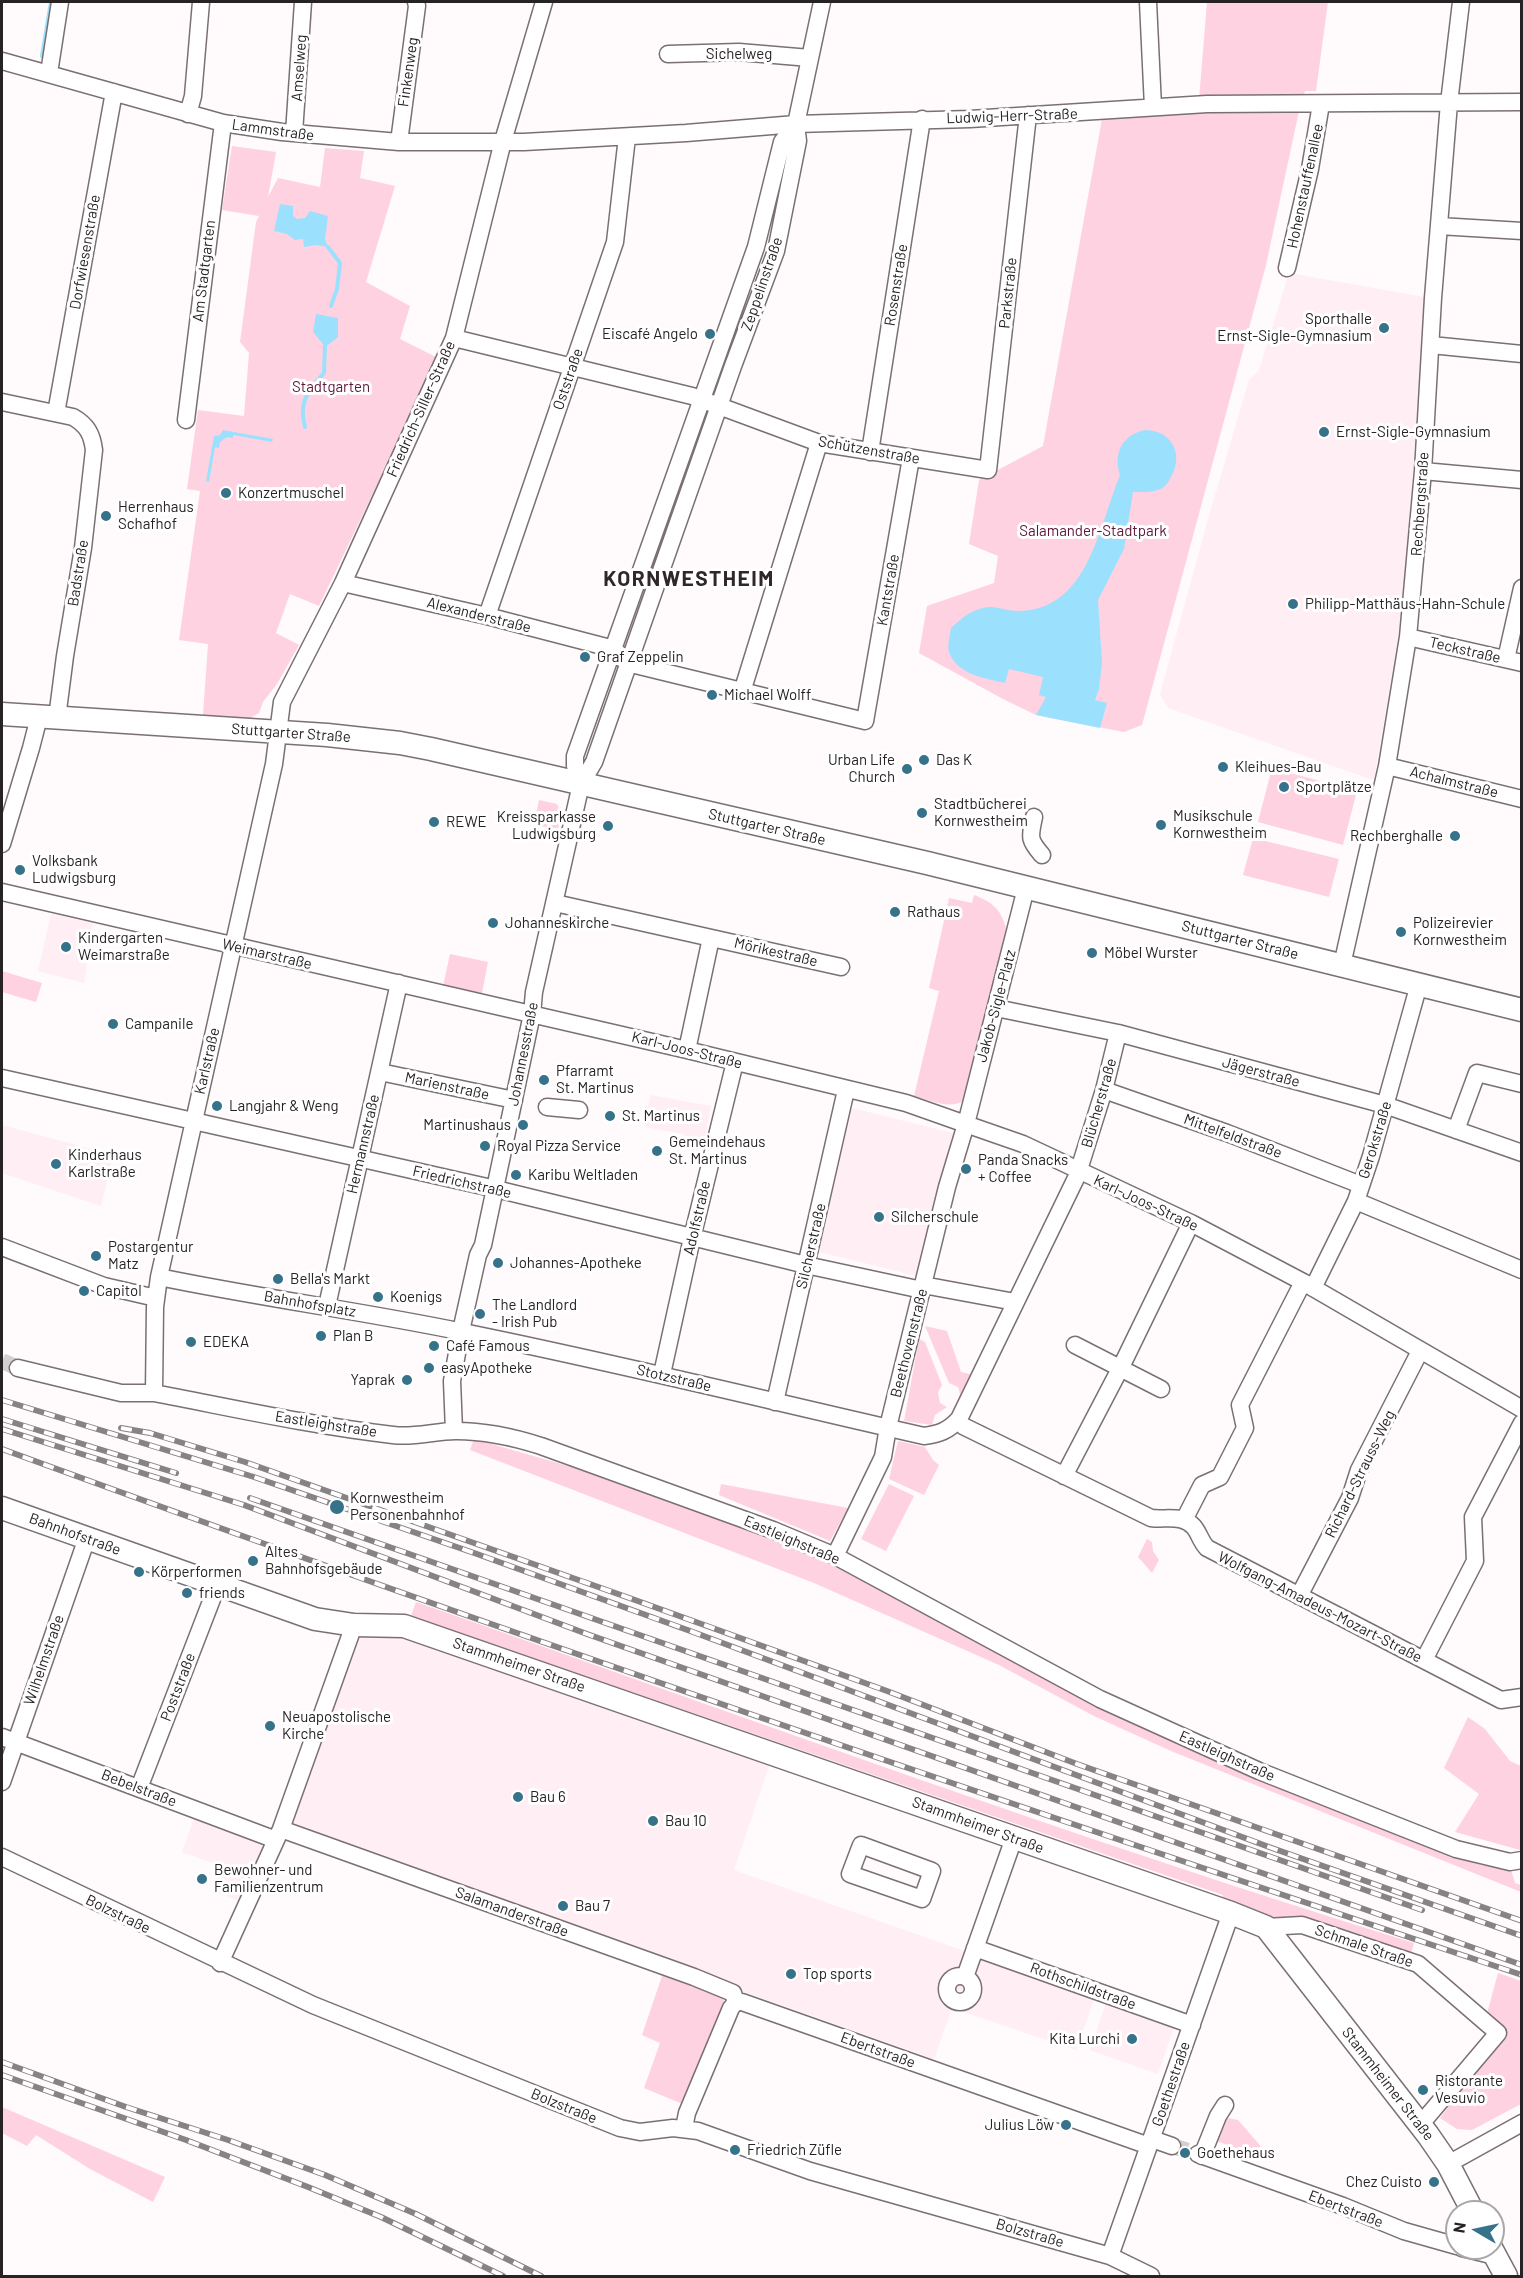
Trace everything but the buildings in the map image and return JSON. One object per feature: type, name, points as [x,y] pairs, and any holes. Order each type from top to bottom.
[{"type":"main road","name":"Stuttgarter Straße","points":[[2,714],[277,732],[400,743],[927,863],[1521,1010]]},
{"type":"main road","name":"Bahnhofstraße","points":[[2,1508],[315,1619],[354,1626]]},
{"type":"main road","name":"Stammheimer Straße","points":[[354,1626],[404,1626],[877,1789],[1266,1927],[1420,2125],[1448,2164],[1467,2200]]},
{"type":"main road","points":[[1497,2260],[1506,2277]]},
{"type":"street","points":[[49,73],[60,2]]},
{"type":"street","points":[[188,114],[193,96],[201,2]]},
{"type":"street","name":"Amselweg","points":[[294,134],[303,2]]},
{"type":"street","name":"Finkenweg","points":[[399,142],[416,2]]},
{"type":"street","name":"Friedrich-Siller-Straße","points":[[277,732],[282,702],[343,583],[454,338],[503,141],[544,2]]},
{"type":"street","name":"Zeppelinstraße","points":[[581,784],[594,762],[627,663],[776,251],[798,141],[796,124],[822,2]]},
{"type":"street","points":[[1148,2],[1153,107]]},
{"type":"street","name":"Rechbergstraße","points":[[1342,965],[1387,766],[1408,637],[1424,471],[1449,103],[1461,2]]},
{"type":"street","name":"Sichelweg","points":[[668,54],[739,52],[810,58]]},
{"type":"street","name":"Lammstraße","points":[[2,61],[223,123],[294,134],[399,142],[487,143],[503,141]]},
{"type":"street","name":"Dorfwiesenstraße","points":[[56,413],[114,92]]},
{"type":"street","name":"Ludwig-Herr-Straße","points":[[503,141],[1207,104],[1521,102]]},
{"type":"street","name":"Hohenstauffenallee","points":[[1287,268],[1310,169],[1321,104]]},
{"type":"street","name":"Parkstraße","points":[[988,470],[1028,115]]},
{"type":"street","name":"Rosenstraße","points":[[870,452],[922,119]]},
{"type":"street","name":"Am Stadtgarten","points":[[186,420],[223,123]]},
{"type":"street","name":"Zeppelinstraße","points":[[581,784],[575,766],[575,756],[756,247],[782,142],[796,124]]},
{"type":"street","name":"Oststraße","points":[[487,616],[615,242],[627,136]]},
{"type":"street","points":[[1439,226],[1521,231]]},
{"type":"street","points":[[454,338],[720,405]]},
{"type":"street","points":[[1431,345],[1521,354]]},
{"type":"street","points":[[2,402],[56,413]]},
{"type":"street","name":"Schützenstraße","points":[[720,405],[819,443],[988,470]]},
{"type":"street","name":"Badstraße","points":[[48,717],[65,656],[83,548],[94,450],[93,440],[82,422],[56,413]]},
{"type":"street","points":[[614,649],[627,663],[742,692],[819,443]]},
{"type":"street","name":"Kantstraße","points":[[742,692],[865,721],[911,458]]},
{"type":"street","points":[[1424,471],[1521,480]]},
{"type":"street","name":"Alexanderstraße","points":[[343,583],[487,616],[614,649]]},
{"type":"street","points":[[1514,661],[1521,588]]},
{"type":"street","name":"Teckstraße","points":[[1408,637],[1514,661]]},
{"type":"street","points":[[2,844],[31,748],[48,717]]},
{"type":"street","name":"Karlstraße","points":[[154,1393],[156,1298],[159,1277],[274,764],[277,732]]},
{"type":"street","name":"Achalmstraße","points":[[1387,766],[1521,799]]},
{"type":"street","name":"Johannesstraße","points":[[454,1431],[452,1381],[461,1331],[496,1189],[532,1014],[534,992],[581,784]]},
{"type":"street","points":[[1034,817],[1030,838],[1042,855]]},
{"type":"street","name":"Jakob-Sigle-Platz","points":[[966,1124],[1026,888]]},
{"type":"street","name":"Weimarstraße","points":[[2,892],[532,1014]]},
{"type":"street","name":"Mörikestraße","points":[[555,903],[841,967]]},
{"type":"street","points":[[687,1050],[711,938]]},
{"type":"street","name":"Hermannstraße","points":[[327,1306],[399,983]]},
{"type":"street","name":"Gerokstraße","points":[[1184,1520],[1202,1485],[1220,1477],[1245,1428],[1240,1405],[1356,1201],[1419,984]]},
{"type":"street","name":"Jägerstraße","points":[[996,1008],[1118,1033],[1385,1105],[1521,1153]]},
{"type":"street","name":"Karl-Joos-Straße","points":[[532,1014],[906,1103],[1023,1144],[1191,1223],[1308,1285],[1521,1409]]},
{"type":"street","name":"Blücherstraße","points":[[888,1427],[924,1436],[936,1435],[949,1430],[959,1419],[1078,1171],[1104,1090],[1118,1033]]},
{"type":"street","name":"Adolfstraße","points":[[662,1374],[735,1062]]},
{"type":"street","name":"Marienstraße","points":[[380,1072],[514,1100]]},
{"type":"street","points":[[1456,1130],[1477,1072],[1521,1084]]},
{"type":"street","name":"Friedrichstraße","points":[[2,1078],[496,1189],[806,1265],[923,1288],[1015,1302]]},
{"type":"street","name":"Silcherstraße","points":[[775,1402],[846,1090]]},
{"type":"street","name":"Mittelfeldstraße","points":[[1104,1090],[1227,1133],[1361,1185]]},
{"type":"street","points":[[548,1107],[579,1110]]},
{"type":"street","name":"Beethovenstraße","points":[[835,1556],[883,1457],[888,1427],[947,1187],[966,1124]]},
{"type":"street","points":[[1356,1201],[1521,1270]]},
{"type":"street","points":[[1064,1476],[1120,1370],[1191,1223]]},
{"type":"street","points":[[2,1247],[104,1286],[156,1298]]},
{"type":"street","name":"Bahnhofsplatz","points":[[159,1277],[461,1331]]},
{"type":"street","name":"Stotzstraße","points":[[461,1331],[662,1374],[888,1427]]},
{"type":"street","points":[[1075,1345],[1161,1389]]},
{"type":"street","name":"Richard-Strauss-Weg","points":[[1299,1596],[1350,1498],[1359,1470],[1420,1351]]},
{"type":"street","name":"Eastleighstraße","points":[[18,1368],[111,1391],[154,1393],[375,1433],[419,1436],[454,1431],[509,1436],[541,1446],[773,1530],[835,1556],[1100,1699],[1259,1771],[1456,1849],[1510,1862],[1521,1860]]},
{"type":"street","points":[[1424,1660],[1476,1561],[1473,1517],[1521,1423]]},
{"type":"street","points":[[963,1426],[1151,1518],[1184,1520]]},
{"type":"street","name":"Wolfgang-Amadeus-Mozart-Straße","points":[[1184,1520],[1194,1527],[1200,1541],[1207,1548],[1501,1700],[1521,1697]]},
{"type":"street","name":"Wilhelmstraße","points":[[2,1782],[8,1739],[87,1538]]},
{"type":"street","name":"Poststraße","points":[[139,1788],[217,1586]]},
{"type":"street","points":[[220,1963],[279,1834],[354,1626]]},
{"type":"street","name":"Bebelstraße","points":[[8,1739],[139,1788],[279,1834]]},
{"type":"street","name":"Salamanderstraße","points":[[279,1834],[683,1973],[733,1993],[736,2002]]},
{"type":"street","points":[[965,1977],[1014,1838]]},
{"type":"street","points":[[861,1845],[932,1871],[922,1899],[850,1874],[861,1845]]},
{"type":"street","name":"Bolzstraße","points":[[2,1857],[220,1963],[313,2005],[620,2128],[640,2132],[684,2128],[810,2171],[1110,2256],[1151,2277]]},
{"type":"street","name":"Goethestraße","points":[[1110,2256],[1231,1913]]},
{"type":"street","name":"Schmale Straße","points":[[1266,1927],[1302,1925],[1418,1964],[1498,2033],[1420,2125]]},
{"type":"street","name":"Rothschildstraße","points":[[975,1948],[1192,2025]]},
{"type":"street","points":[[684,2128],[687,2113],[731,2008],[736,2002]]},
{"type":"street","name":"Ebertstraße","points":[[736,2002],[742,2002],[1151,2142],[1173,2146]]},
{"type":"street","name":"Ebertstraße","points":[[1225,2105],[1200,2155],[1343,2206],[1404,2231],[1445,2243]]},
{"type":"street","points":[[1448,2164],[1521,2123]]},
{"type":"shaded area","points":[[1289,273],[1424,297],[1407,564],[1397,644],[1374,779],[1168,708],[1160,694],[1249,380],[1259,370]]},
{"type":"shaded area","name":"Kindergarten Weimarstraße","points":[[51,914],[93,923],[84,983],[38,971]]},
{"type":"shaded area","points":[[650,1095],[711,1106],[703,1149],[682,1145],[684,1134],[645,1127]]},
{"type":"shaded area","name":"Silcherschule","points":[[852,1108],[953,1133],[917,1276],[819,1252]]},
{"type":"shaded area","name":"Kinderhaus Karlstraße","points":[[2,1125],[113,1155],[101,1206],[2,1173]]},
{"type":"shaded area","points":[[359,1625],[404,1629],[771,1760],[734,1870],[1095,1997],[1076,2050],[952,2008],[934,2059],[278,1827]]},
{"type":"shaded area","points":[[196,1813],[261,1841],[262,1848],[238,1901],[216,1892],[222,1877],[217,1875],[221,1866],[182,1852]]},
{"type":"shaded area","name":"Kita Lurchi","points":[[1106,2003],[1174,2027],[1158,2074],[1090,2050]]},
{"type":"green space","name":"Salamander-Stadtpark","points":[[1207,2],[1328,2],[1316,91],[1305,91],[1299,111],[1266,265],[1142,725],[1124,732],[1036,715],[919,653],[927,606],[994,583],[998,556],[969,544],[979,480],[1043,446],[1102,119],[1198,112]]},
{"type":"green space","name":"Stadtgarten","points":[[232,146],[276,152],[268,197],[278,178],[320,187],[325,148],[364,151],[360,178],[395,186],[366,282],[410,306],[400,339],[438,358],[319,606],[290,594],[276,633],[299,645],[277,684],[263,702],[259,713],[250,718],[203,715],[208,644],[179,640],[200,491],[187,489],[198,410],[244,416],[249,353],[240,342],[256,222],[259,216],[222,210]]},
{"type":"green space","points":[[1272,768],[1357,791],[1343,845],[1258,822]]},
{"type":"green space","points":[[539,800],[557,804],[561,813],[558,830],[534,824]]},
{"type":"green space","points":[[1253,838],[1339,859],[1329,897],[1243,875]]},
{"type":"green space","points":[[974,895],[995,907],[1006,928],[966,1099],[954,1104],[941,1104],[914,1096],[939,991],[929,988],[949,898],[972,903]]},
{"type":"green space","points":[[450,954],[488,962],[482,993],[443,986]]},
{"type":"green space","points":[[2,971],[42,983],[36,1002],[2,992]]},
{"type":"green space","points":[[925,1326],[947,1331],[961,1372],[974,1375],[962,1404],[958,1402],[960,1394],[958,1387],[949,1383]]},
{"type":"green space","points":[[919,1339],[925,1342],[942,1385],[938,1392],[940,1403],[947,1407],[935,1415],[932,1425],[904,1421]]},
{"type":"green space","points":[[474,1439],[572,1467],[711,1513],[823,1561],[1026,1664],[1447,1854],[1481,1865],[1511,1870],[1515,1883],[1521,1885],[1521,1892],[1171,1751],[1094,1716],[999,1665],[814,1583],[470,1450]]},
{"type":"green space","points":[[898,1441],[925,1447],[939,1465],[924,1495],[889,1479]]},
{"type":"green space","points":[[721,1484],[848,1508],[830,1541],[719,1495]]},
{"type":"green space","points":[[889,1484],[914,1496],[886,1551],[861,1539]]},
{"type":"green space","points":[[1147,1539],[1152,1542],[1153,1551],[1159,1560],[1152,1573],[1138,1557]]},
{"type":"green space","points":[[416,1602],[1163,1863],[1414,1943],[1410,1958],[1268,1919],[1222,1901],[1223,1895],[411,1616]]},
{"type":"green space","points":[[1468,1717],[1485,1729],[1510,1761],[1521,1766],[1522,1849],[1520,1850],[1455,1832],[1479,1794],[1444,1768]]},
{"type":"green space","points":[[663,1973],[721,1994],[725,2004],[685,2105],[644,2088],[660,2043],[642,2035]]},
{"type":"green space","points":[[1498,1973],[1521,1981],[1521,2104],[1472,2130],[1457,2129],[1440,2118],[1500,2035],[1486,2017]]},
{"type":"green space","points":[[2,2107],[165,2177],[153,2202],[90,2169],[36,2135],[27,2146],[2,2133]]},
{"type":"green space","points":[[1228,2118],[1238,2120],[1265,2151],[1260,2156],[1216,2141],[1222,2124]]},
{"type":"water","points":[[280,204],[293,206],[293,216],[297,219],[305,218],[310,211],[328,216],[325,239],[328,247],[316,245],[304,247],[303,239],[295,240],[287,234],[274,231]]},
{"type":"water","points":[[316,314],[338,318],[338,337],[328,345],[323,344],[313,332]]},
{"type":"water","points":[[223,430],[273,439],[272,442],[233,435],[233,438],[227,437],[220,442],[219,448],[215,447],[209,482],[206,481],[214,436],[220,435]]},
{"type":"water","points":[[1145,430],[1154,431],[1168,438],[1175,451],[1175,466],[1164,487],[1153,491],[1133,492],[1124,549],[1098,600],[1102,663],[1099,689],[1095,700],[1107,703],[1100,728],[1036,715],[1046,697],[1039,695],[1043,677],[1009,669],[1005,683],[965,671],[958,666],[949,652],[951,628],[978,609],[990,607],[1018,611],[1042,607],[1061,597],[1087,562],[1097,540],[1120,475],[1118,459],[1121,446],[1130,436]]},
{"type":"waterway","points":[[42,56],[51,2]]},
{"type":"waterway","points":[[328,247],[340,263],[337,289],[331,306]]},
{"type":"waterway","points":[[305,427],[304,404],[309,391],[324,373],[325,345]]},
{"type":"tunnel","points":[[2,1361],[18,1368]]},
{"type":"tunnel","points":[[1172,2146],[1198,2154]]},
{"type":"railway","points":[[2,1400],[254,1477],[477,1554],[1269,1847],[1522,1936]]},
{"type":"railway","points":[[2,1419],[176,1473]]},
{"type":"railway","points":[[121,1428],[150,1433],[245,1462],[887,1691],[1077,1764],[1522,1921]]},
{"type":"railway","points":[[2,1429],[244,1505],[587,1634],[1522,1965]]},
{"type":"railway","points":[[2,1449],[380,1585],[760,1717],[1522,1975]]},
{"type":"railway","points":[[250,1498],[1422,1910]]},
{"type":"railway","points":[[2,2062],[325,2175],[416,2214],[541,2276]]},
{"type":"railway","points":[[2,2075],[186,2140],[308,2187],[381,2217],[503,2276]]},
{"type":"place","name":"Sporthalle Ernst-Sigle-Gymnasium","points":[[1384,328]]},
{"type":"place","name":"Eiscafé Angelo","points":[[710,334]]},
{"type":"place","name":"Ernst-Sigle-Gymnasium","points":[[1324,432]]},
{"type":"place","name":"Konzertmuschel","points":[[226,493]]},
{"type":"place","name":"Herrenhaus Schafhof","points":[[106,516]]},
{"type":"place","name":"Philipp-Matthäus-Hahn-Schule","points":[[1293,604]]},
{"type":"place","name":"Graf Zeppelin","points":[[585,657]]},
{"type":"place","name":"Michael Wolff","points":[[712,695]]},
{"type":"place","name":"Das K","points":[[924,760]]},
{"type":"place","name":"Kleihues-Bau","points":[[1223,767]]},
{"type":"place","name":"Urban Life Church","points":[[907,769]]},
{"type":"place","name":"Sportplätze","points":[[1284,787]]},
{"type":"place","name":"Stadtbücherei Kornwestheim","points":[[922,813]]},
{"type":"place","name":"REWE","points":[[434,822]]},
{"type":"place","name":"Musikschule Kornwestheim","points":[[1161,825]]},
{"type":"place","name":"Kreissparkasse Ludwigsburg","points":[[608,826]]},
{"type":"place","name":"Rechberghalle","points":[[1455,836]]},
{"type":"place","name":"Volksbank Ludwigsburg","points":[[20,870]]},
{"type":"place","name":"Rathaus","points":[[895,912]]},
{"type":"place","name":"Johanneskirche","points":[[493,923]]},
{"type":"place","name":"Polizeirevier Kornwestheim","points":[[1401,932]]},
{"type":"place","name":"Kindergarten Weimarstraße","points":[[66,947]]},
{"type":"place","name":"Möbel Wurster","points":[[1092,953]]},
{"type":"place","name":"Campanile","points":[[113,1024]]},
{"type":"place","name":"Pfarramt St. Martinus","points":[[544,1080]]},
{"type":"place","name":"Langjahr & Weng","points":[[217,1106]]},
{"type":"place","name":"St. Martinus","points":[[610,1116]]},
{"type":"place","name":"Martinushaus","points":[[523,1125]]},
{"type":"place","name":"Royal Pizza Service","points":[[485,1146]]},
{"type":"place","name":"Gemeindehaus St. Martinus","points":[[657,1151]]},
{"type":"place","name":"Kinderhaus Karlstraße","points":[[56,1164]]},
{"type":"place","name":"Panda Snacks + Coffee","points":[[966,1169]]},
{"type":"place","name":"Karibu Weltladen","points":[[516,1175]]},
{"type":"place","name":"Silcherschule","points":[[879,1217]]},
{"type":"place","name":"Postargentur Matz","points":[[96,1256]]},
{"type":"place","name":"Johannes-Apotheke","points":[[498,1263]]},
{"type":"place","name":"Bella's Markt","points":[[278,1279]]},
{"type":"place","name":"Capitol","points":[[84,1291]]},
{"type":"place","name":"Koenigs","points":[[378,1297]]},
{"type":"place","name":"The Landlord - Irish Pub","points":[[480,1314]]},
{"type":"place","name":"Plan B","points":[[321,1336]]},
{"type":"place","name":"EDEKA","points":[[191,1342]]},
{"type":"place","name":"Café Famous","points":[[434,1346]]},
{"type":"place","name":"easyApotheke","points":[[429,1368]]},
{"type":"place","name":"Yaprak","points":[[407,1380]]},
{"type":"place","name":"Kornwestheim Personenbahnhof","points":[[337,1507]]},
{"type":"place","name":"Altes Bahnhofsgebäude","points":[[253,1561]]},
{"type":"place","name":"Körperformen","points":[[139,1572]]},
{"type":"place","name":"friends","points":[[187,1593]]},
{"type":"place","name":"Neuapostolische Kirche","points":[[270,1726]]},
{"type":"place","name":"Bau 6","points":[[518,1797]]},
{"type":"place","name":"Bau 10","points":[[653,1821]]},
{"type":"place","name":"Bewohner- und Familienzentrum","points":[[202,1879]]},
{"type":"place","name":"Bau 7","points":[[563,1906]]},
{"type":"place","name":"Top sports","points":[[791,1974]]},
{"type":"place","name":"Kita Lurchi","points":[[1132,2039]]},
{"type":"place","name":"Ristorante Vesuvio","points":[[1423,2090]]},
{"type":"place","name":"Julius Löw","points":[[1066,2125]]},
{"type":"place","name":"Friedrich Züfle","points":[[735,2150]]},
{"type":"place","name":"Goethehaus","points":[[1185,2153]]},
{"type":"place","name":"Chez Cuisto","points":[[1434,2182]]},
{"type":"district","name":"KORNWESTHEIM","points":[[689,579]]}]
